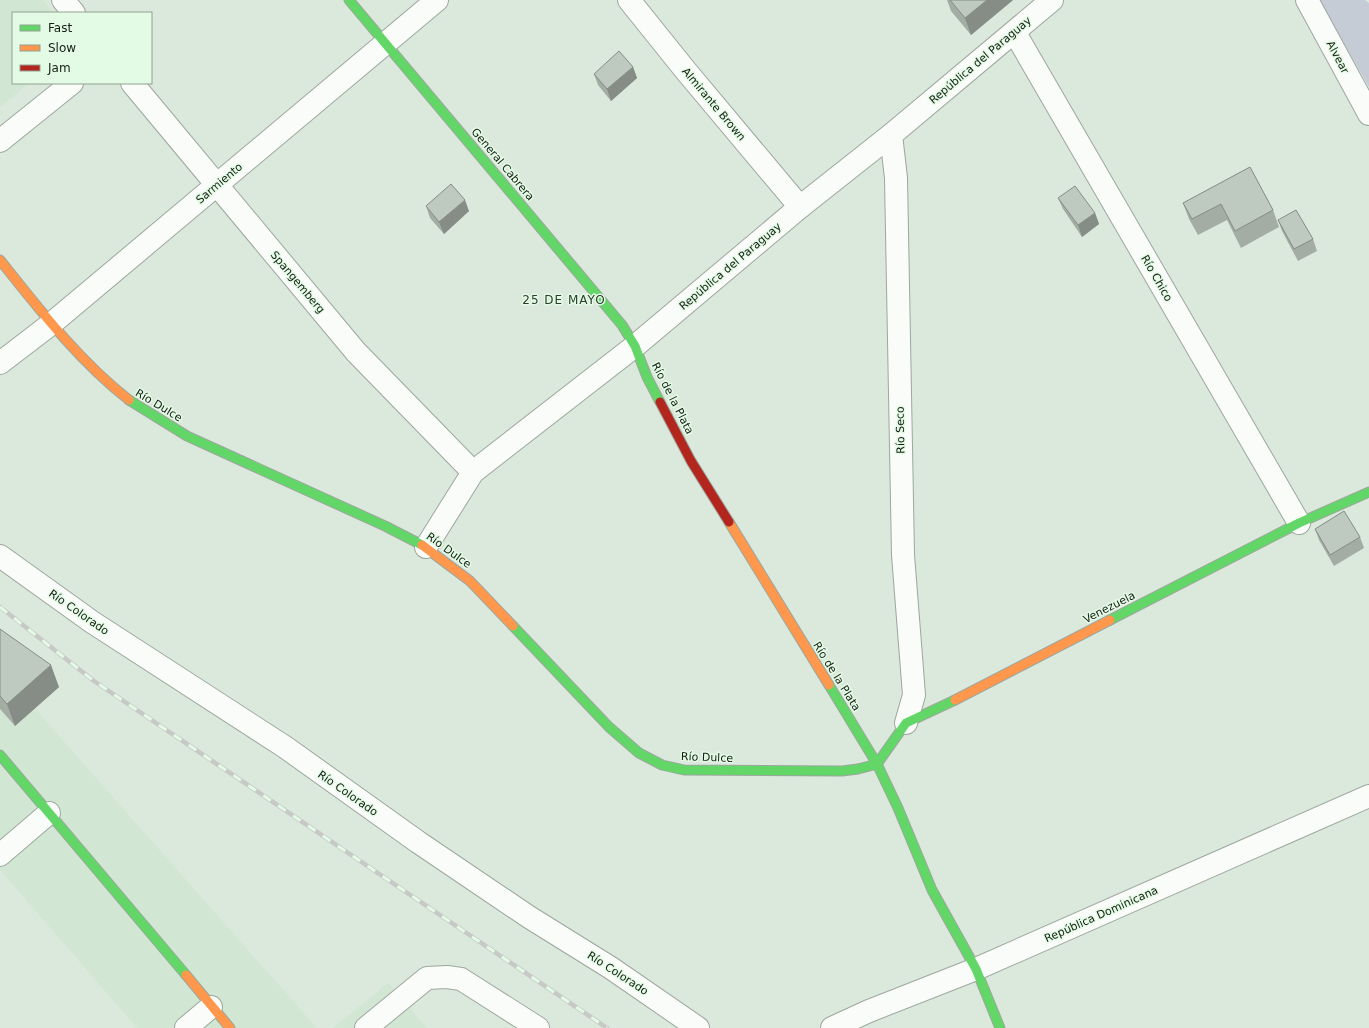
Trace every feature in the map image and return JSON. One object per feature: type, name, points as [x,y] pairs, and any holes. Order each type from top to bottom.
[{"type":"street","points":[[63,0],[73,12]]},
{"type":"street","name":"General Cabrera","points":[[349,0],[622,325],[635,346]]},
{"type":"street","name":"Sarmiento","points":[[0,363],[51,324],[436,0]]},
{"type":"street","name":"Almirante Brown","points":[[629,0],[686,71],[800,207]]},
{"type":"street","name":"República del Paraguay","points":[[426,547],[473,472],[635,346],[800,207],[891,135],[1052,0]]},
{"type":"street","name":"Alvear","points":[[1308,0],[1369,114]]},
{"type":"street","name":"Río Chico","points":[[1014,33],[1299,522]]},
{"type":"street","points":[[0,141],[71,84]]},
{"type":"street","name":"Spangemberg","points":[[133,84],[356,352],[473,472]]},
{"type":"street","name":"Río Seco","points":[[891,135],[896,178],[902,555],[914,695],[906,723]]},
{"type":"street","name":"Río Dulce","points":[[0,260],[51,324],[106,381],[128,400],[164,423],[188,436],[385,526],[426,547],[470,581],[609,727],[639,753],[662,765],[684,770],[842,771],[877,764]]},
{"type":"street","name":"Río de la Plata","points":[[635,346],[647,377],[691,460],[877,764],[898,808],[932,890],[976,969],[1000,1028]]},
{"type":"street","name":"Venezuela","points":[[906,723],[938,710],[1299,522],[1369,492]]},
{"type":"street","name":"Río Colorado","points":[[0,556],[92,622],[285,747],[418,842],[529,917],[617,972],[698,1028]]},
{"type":"street","points":[[877,764],[906,723]]},
{"type":"street","points":[[0,755],[230,1028]]},
{"type":"street","name":"República Dominicana","points":[[832,1028],[869,1011],[976,969],[1369,796]]},
{"type":"street","points":[[0,855],[49,813]]},
{"type":"street","points":[[366,1028],[427,978],[447,977],[461,980],[538,1028]]},
{"type":"street","points":[[186,1028],[212,1007]]},
{"type":"shaded area","points":[[0,0],[43,0],[52,12],[12,12],[12,84],[28,84],[0,107]]},
{"type":"shaded area","points":[[1319,0],[1365,0],[1369,3],[1369,87]]},
{"type":"shaded area","points":[[0,669],[317,1028],[137,1028],[0,870]]},
{"type":"shaded area","points":[[388,983],[427,1028],[333,1028]]},
{"type":"building","points":[[950,0],[987,0],[965,18]]},
{"type":"building","points":[[619,51],[633,67],[607,89],[594,74]]},
{"type":"building","points":[[1250,167],[1273,210],[1235,231],[1221,204],[1192,219],[1183,203]]},
{"type":"building","points":[[451,184],[465,200],[439,222],[426,206]]},
{"type":"building","points":[[1075,186],[1095,213],[1078,225],[1058,198]]},
{"type":"building","points":[[1296,210],[1313,239],[1294,249],[1278,220]]},
{"type":"building","points":[[1344,511],[1360,537],[1330,555],[1315,529]]},
{"type":"building","points":[[0,629],[51,665],[7,704],[0,696]]},
{"type":"railway","points":[[0,607],[94,681],[607,1028]]},
{"type":"traffic: fast","points":[[349,0],[622,325],[635,346],[647,377],[660,402]]},
{"type":"traffic: fast","points":[[129,400],[187,436],[385,526],[422,545]]},
{"type":"traffic: fast","points":[[1110,620],[1299,523],[1369,492]]},
{"type":"traffic: fast","points":[[513,626],[609,727],[639,753],[662,765],[684,770],[842,771],[858,769],[877,764],[906,723],[955,700]]},
{"type":"traffic: fast","points":[[829,685],[877,764],[898,808],[932,890],[976,969],[1000,1028]]},
{"type":"traffic: fast","points":[[0,755],[186,975]]},
{"type":"traffic: slow","points":[[0,260],[60,334],[93,369],[129,400]]},
{"type":"traffic: slow","points":[[729,522],[829,685]]},
{"type":"traffic: slow","points":[[422,545],[470,581],[513,626]]},
{"type":"traffic: slow","points":[[955,700],[1110,620]]},
{"type":"traffic: slow","points":[[186,975],[230,1028]]},
{"type":"traffic: jam","points":[[660,402],[691,461],[729,522]]},
{"type":"district","name":"25 DE MAYO","points":[[564,300]]}]
